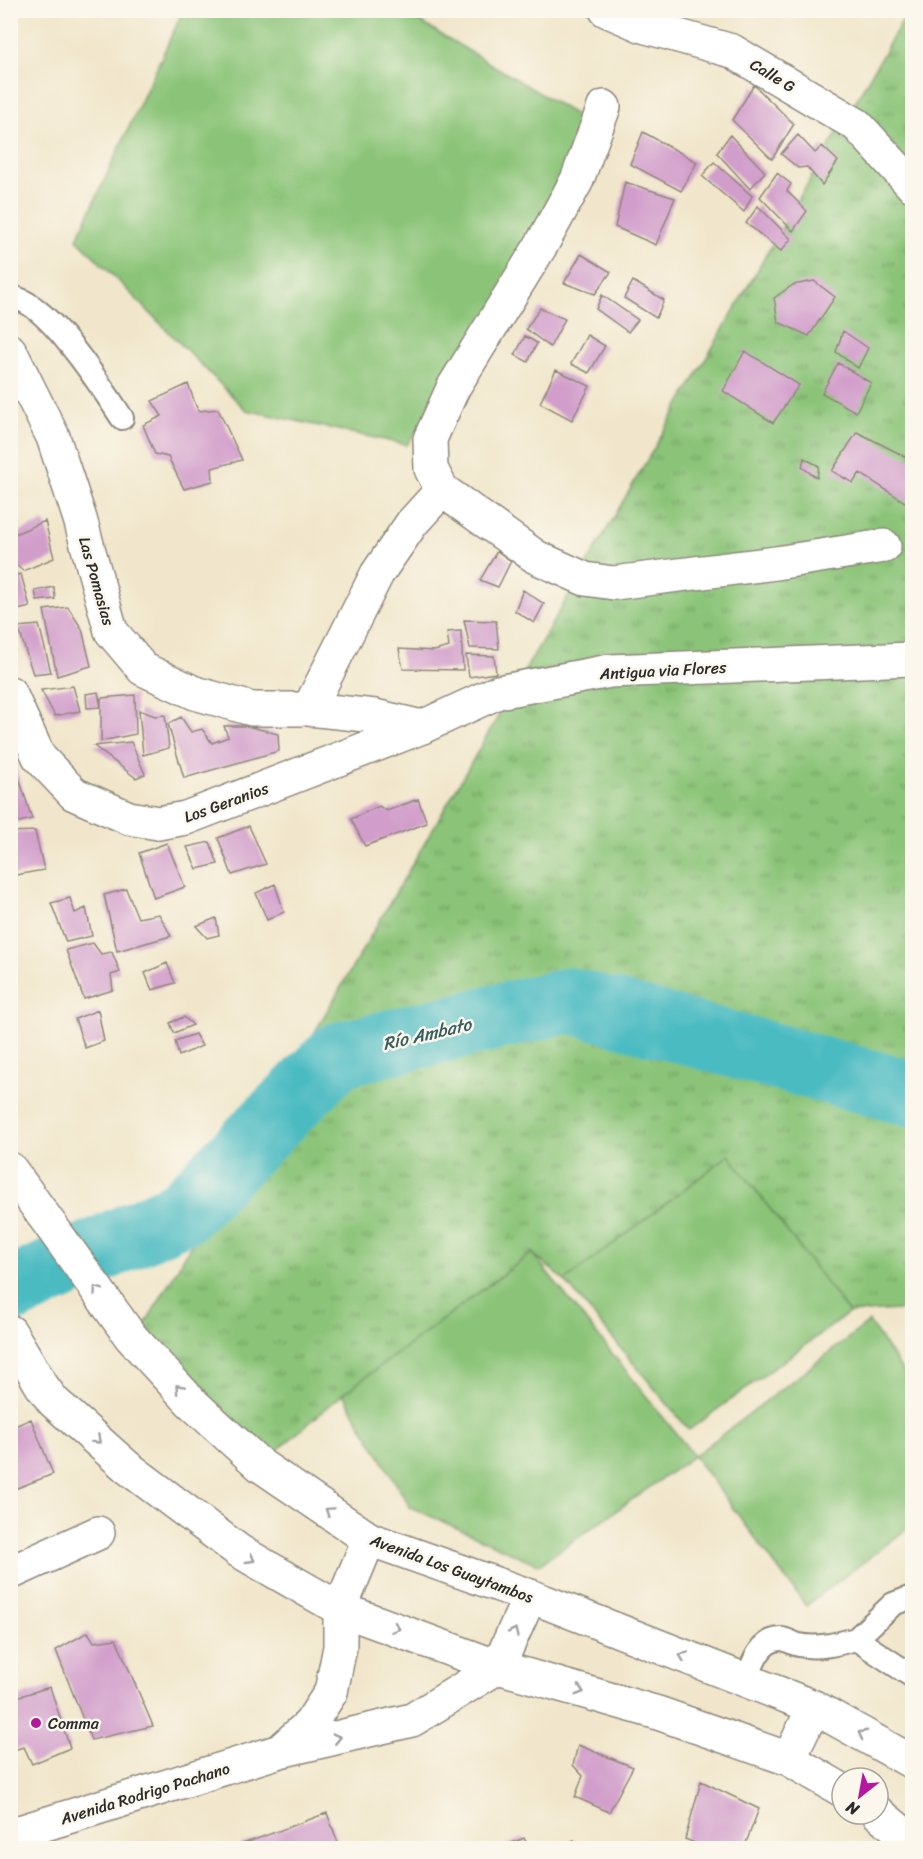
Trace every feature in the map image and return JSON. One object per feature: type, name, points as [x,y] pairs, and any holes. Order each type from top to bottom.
[{"type":"street","name":"Calle G","points":[[606,10],[643,26],[732,51],[857,125],[912,185]]},
{"type":"street","points":[[604,107],[577,180],[543,242],[453,388],[430,439],[431,469],[442,490],[536,557],[585,579],[614,583],[777,563],[884,546]]},
{"type":"street","name":"Las Pomasias","points":[[10,351],[53,437],[80,519],[111,631],[143,669],[195,693],[252,709],[309,709],[375,716],[422,728]]},
{"type":"street","points":[[309,709],[377,574],[412,524],[442,490]]},
{"type":"street","name":"Antigua via Flores","points":[[422,728],[498,692],[610,671],[912,659]]},
{"type":"street","name":"Los Geranios","points":[[10,693],[39,756],[74,795],[129,818],[158,823],[186,818],[422,728]]},
{"type":"street","name":"Avenida Los Guaytambos","points":[[10,1169],[131,1337],[191,1402],[260,1465],[369,1539],[530,1596],[814,1707],[912,1762]]},
{"type":"street","points":[[10,1332],[53,1401],[128,1467],[239,1551],[340,1609],[498,1667],[658,1713],[789,1759],[830,1783]]},
{"type":"street","points":[[10,1573],[98,1533]]},
{"type":"street","name":"Avenida Rodrigo Pachano","points":[[280,1751],[310,1724],[331,1692],[340,1647],[340,1609],[369,1539]]},
{"type":"street","points":[[498,1667],[530,1596]]},
{"type":"street","name":"Avenida Rodrigo Pachano","points":[[10,1834],[280,1751],[412,1720],[498,1667]]},
{"type":"street","points":[[789,1759],[814,1707]]},
{"type":"street","points":[[890,1823],[912,1841]]},
{"type":"lane","points":[[10,297],[18,297],[42,316],[79,353],[122,418]]},
{"type":"lane","points":[[746,1681],[754,1659],[765,1645],[781,1639],[798,1645],[818,1646],[856,1639],[893,1604],[912,1597]]},
{"type":"lane","points":[[856,1639],[912,1676]]},
{"type":"green space","points":[[183,11],[402,11],[593,125],[519,287],[407,445],[246,410],[77,239]]},
{"type":"green space","points":[[908,11],[912,11],[912,1309],[849,1313],[729,1155],[565,1281],[532,1253],[343,1394],[260,1465],[133,1345]]},
{"type":"green space","points":[[729,1155],[849,1313],[689,1430],[565,1281]]},
{"type":"green space","points":[[532,1253],[694,1456],[539,1565],[410,1507],[343,1394]]},
{"type":"green space","points":[[869,1322],[912,1384],[912,1525],[806,1606],[694,1456]]},
{"type":"building","points":[[754,85],[794,124],[772,159],[732,120]]},
{"type":"building","points":[[643,132],[697,162],[681,191],[630,164]]},
{"type":"building","points":[[730,135],[765,172],[750,189],[717,153]]},
{"type":"building","points":[[798,135],[815,153],[822,146],[838,161],[822,185],[807,167],[798,168],[781,154]]},
{"type":"building","points":[[714,162],[752,196],[744,212],[702,176]]},
{"type":"building","points":[[777,173],[791,184],[787,191],[807,211],[793,231],[760,197]]},
{"type":"building","points":[[625,182],[675,198],[656,245],[615,227]]},
{"type":"building","points":[[758,206],[791,239],[781,251],[746,223]]},
{"type":"building","points":[[581,254],[611,272],[595,294],[564,283]]},
{"type":"building","points":[[633,281],[664,300],[656,318],[624,298]]},
{"type":"building","points":[[814,281],[835,297],[809,336],[778,322],[774,298],[793,285]]},
{"type":"building","points":[[602,295],[638,320],[628,332],[596,309]]},
{"type":"building","points":[[540,308],[565,319],[550,347],[526,329]]},
{"type":"building","points":[[843,331],[868,348],[858,368],[836,352]]},
{"type":"building","points":[[587,335],[605,346],[589,373],[571,364]]},
{"type":"building","points":[[525,336],[537,343],[528,362],[515,355]]},
{"type":"building","points":[[745,351],[799,385],[773,423],[723,391]]},
{"type":"building","points":[[838,363],[871,383],[856,412],[822,393]]},
{"type":"building","points":[[556,370],[590,386],[572,420],[540,403]]},
{"type":"building","points":[[188,384],[198,411],[218,409],[242,460],[212,468],[213,481],[184,489],[168,457],[155,454],[143,425],[162,416],[152,401]]},
{"type":"building","points":[[857,432],[912,460],[912,489],[906,503],[860,473],[853,483],[832,471]]},
{"type":"building","points":[[804,458],[819,466],[817,478],[802,467]]},
{"type":"building","points":[[45,521],[54,558],[23,571],[10,560],[10,536]]},
{"type":"building","points":[[497,551],[511,561],[498,587],[480,580]]},
{"type":"building","points":[[21,574],[30,607],[10,612],[10,577]]},
{"type":"building","points":[[54,587],[55,599],[37,601],[35,591]]},
{"type":"building","points":[[523,590],[544,604],[534,623],[515,611]]},
{"type":"building","points":[[68,607],[82,629],[91,666],[57,676],[44,610]]},
{"type":"building","points":[[464,620],[496,621],[499,649],[470,648]]},
{"type":"building","points":[[39,625],[51,672],[33,674],[18,627]]},
{"type":"building","points":[[461,631],[463,670],[403,669],[399,649],[434,651],[449,647],[447,632]]},
{"type":"building","points":[[466,655],[494,656],[496,673],[469,677]]},
{"type":"building","points":[[73,686],[80,711],[55,716],[41,690]]},
{"type":"building","points":[[98,692],[101,707],[87,708],[86,694]]},
{"type":"building","points":[[135,695],[136,734],[101,741],[101,698]]},
{"type":"building","points":[[139,710],[155,716],[165,715],[169,748],[143,755]]},
{"type":"building","points":[[181,717],[191,732],[202,729],[212,743],[228,737],[224,726],[247,726],[278,734],[279,751],[184,778],[168,724]]},
{"type":"building","points":[[131,742],[145,774],[136,778],[94,746]]},
{"type":"building","points":[[10,749],[32,819],[10,824]]},
{"type":"building","points":[[418,799],[427,823],[365,846],[351,819],[379,806],[387,811]]},
{"type":"building","points":[[249,826],[266,864],[232,875],[218,838]]},
{"type":"building","points":[[35,831],[44,870],[10,876],[10,832]]},
{"type":"building","points":[[210,842],[218,864],[197,869],[187,847]]},
{"type":"building","points":[[167,843],[185,887],[154,898],[139,853]]},
{"type":"building","points":[[275,884],[284,912],[267,920],[256,893]]},
{"type":"building","points":[[126,889],[138,918],[159,914],[171,936],[117,951],[104,895]]},
{"type":"building","points":[[70,898],[75,913],[86,908],[92,936],[66,942],[51,903]]},
{"type":"building","points":[[216,918],[219,935],[207,938],[196,926]]},
{"type":"building","points":[[93,943],[101,954],[112,952],[120,972],[111,975],[113,990],[84,999],[66,950]]},
{"type":"building","points":[[167,963],[175,983],[152,990],[145,973]]},
{"type":"building","points":[[98,1010],[104,1041],[85,1048],[75,1019]]},
{"type":"building","points":[[184,1017],[193,1025],[174,1033],[170,1023]]},
{"type":"building","points":[[195,1034],[202,1046],[179,1056],[175,1041]]},
{"type":"building","points":[[31,1419],[53,1474],[10,1491],[10,1428]]},
{"type":"building","points":[[88,1632],[94,1642],[116,1639],[153,1726],[91,1740],[56,1650]]},
{"type":"building","name":"Comma","points":[[50,1687],[70,1748],[32,1764],[24,1747],[10,1751],[10,1699]]},
{"type":"building","points":[[578,1745],[633,1767],[609,1812],[575,1797],[583,1776],[573,1765]]},
{"type":"building","points":[[701,1781],[759,1809],[744,1848],[707,1848],[685,1839]]},
{"type":"building","points":[[327,1813],[340,1848],[242,1848],[240,1845]]},
{"type":"building","points":[[524,1838],[529,1848],[499,1848]]},
{"type":"building","points":[[574,1840],[581,1848],[557,1848]]},
{"type":"waterway","name":"Río Ambato","points":[[10,1291],[182,1212],[338,1055],[569,1000],[912,1094]]},
{"type":"place","name":"Comma","points":[[36,1723]]}]
